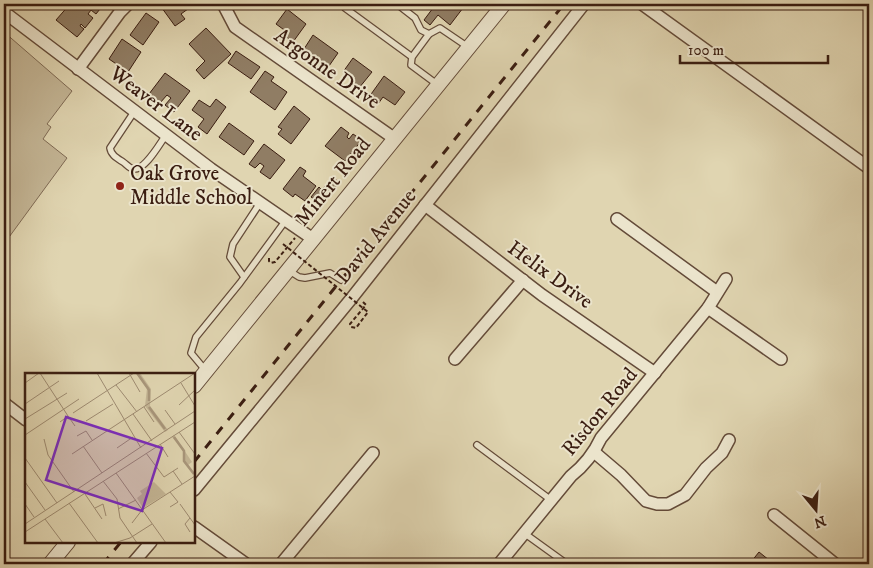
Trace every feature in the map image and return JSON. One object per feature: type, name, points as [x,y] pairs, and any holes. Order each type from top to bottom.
[{"type":"street","points":[[78,69],[128,4]]},
{"type":"street","name":"Argonne Drive","points":[[223,4],[235,27],[395,139]]},
{"type":"street","name":"Minert Road","points":[[195,385],[288,270],[307,235],[395,139],[504,4]]},
{"type":"street","name":"David Avenue","points":[[195,489],[351,299],[584,4]]},
{"type":"street","points":[[642,4],[869,168]]},
{"type":"street","name":"Weaver Lane","points":[[4,12],[211,169],[307,235]]},
{"type":"street","name":"Helix Drive","points":[[425,205],[542,295],[654,373]]},
{"type":"street","points":[[617,219],[717,292]]},
{"type":"street","name":"Risdon Road","points":[[498,564],[571,476],[594,452],[601,438],[708,308],[726,279]]},
{"type":"street","points":[[455,359],[523,280]]},
{"type":"street","points":[[708,308],[781,359]]},
{"type":"street","points":[[4,403],[25,419]]},
{"type":"street","points":[[594,452],[621,475],[646,501],[668,504],[685,495],[706,468],[722,453],[730,440]]},
{"type":"street","points":[[281,564],[372,453]]},
{"type":"street","points":[[774,515],[836,564]]},
{"type":"street","points":[[195,528],[246,564]]},
{"type":"street","points":[[50,564],[67,543]]},
{"type":"street","points":[[132,564],[150,543]]},
{"type":"lane","points":[[348,4],[345,8],[412,57]]},
{"type":"lane","points":[[397,4],[415,18],[421,30],[429,34]]},
{"type":"lane","points":[[438,86],[412,65],[412,57],[429,34],[440,28],[468,47]]},
{"type":"lane","points":[[134,112],[110,148],[112,155],[130,167],[137,168],[149,159],[166,135]]},
{"type":"lane","points":[[244,277],[230,257],[234,244],[260,203]]},
{"type":"lane","points":[[206,371],[191,353],[196,337],[286,220]]},
{"type":"lane","points":[[288,270],[299,278],[330,273],[341,280]]},
{"type":"lane","points":[[477,445],[551,500]]},
{"type":"lane","points":[[524,533],[567,564]]},
{"type":"path","points":[[268,257],[269,261],[275,262],[307,235]]},
{"type":"path","points":[[279,242],[283,244],[368,312],[356,328],[351,327],[350,324],[366,305],[362,302],[359,306],[351,299]]},
{"type":"shaded area","points":[[4,32],[72,91],[47,124],[51,127],[43,139],[67,158],[4,244]]},
{"type":"building","points":[[70,4],[104,4],[96,14],[91,10],[88,14],[93,18],[85,28],[81,24],[80,26],[84,29],[77,37],[56,20]]},
{"type":"building","points":[[159,4],[190,4],[192,6],[181,14],[185,19],[175,26]]},
{"type":"building","points":[[436,4],[466,4],[450,25],[438,15],[430,25],[424,20]]},
{"type":"building","points":[[287,9],[306,24],[293,42],[284,35],[287,32],[276,24]]},
{"type":"building","points":[[146,13],[159,22],[143,45],[130,35]]},
{"type":"building","points":[[206,28],[231,54],[204,79],[196,70],[205,61],[189,44]]},
{"type":"building","points":[[313,35],[338,53],[329,66],[304,49]]},
{"type":"building","points":[[122,39],[141,52],[128,72],[109,59]]},
{"type":"building","points":[[236,51],[260,67],[251,79],[228,63]]},
{"type":"building","points":[[353,58],[372,72],[359,88],[352,83],[354,80],[343,72]]},
{"type":"building","points":[[265,71],[274,77],[271,81],[287,92],[275,110],[250,92]]},
{"type":"building","points":[[165,73],[190,91],[174,112],[165,105],[171,98],[167,95],[160,103],[149,94]]},
{"type":"building","points":[[384,76],[405,92],[395,105],[383,97],[378,104],[369,97]]},
{"type":"building","points":[[216,99],[226,107],[207,134],[198,127],[204,119],[192,110],[199,100],[210,107]]},
{"type":"building","points":[[294,106],[310,119],[291,144],[278,134],[282,129],[278,127]]},
{"type":"building","points":[[229,123],[254,141],[244,155],[219,137]]},
{"type":"building","points":[[341,127],[349,133],[347,137],[349,139],[353,134],[362,140],[345,161],[325,146]]},
{"type":"building","points":[[264,144],[285,160],[270,179],[260,172],[264,166],[260,163],[255,168],[249,164]]},
{"type":"building","points":[[300,167],[306,171],[303,176],[316,186],[305,201],[295,194],[293,197],[283,189]]},
{"type":"building","points":[[332,177],[339,182],[322,205],[311,197],[319,187],[322,190]]},
{"type":"building","points":[[759,552],[769,560],[766,564],[754,564],[751,562]]},
{"type":"railway","points":[[195,461],[564,4]]},
{"type":"railway","points":[[103,564],[120,543]]},
{"type":"place","name":"Oak Grove Middle School","points":[[120,186]]}]
